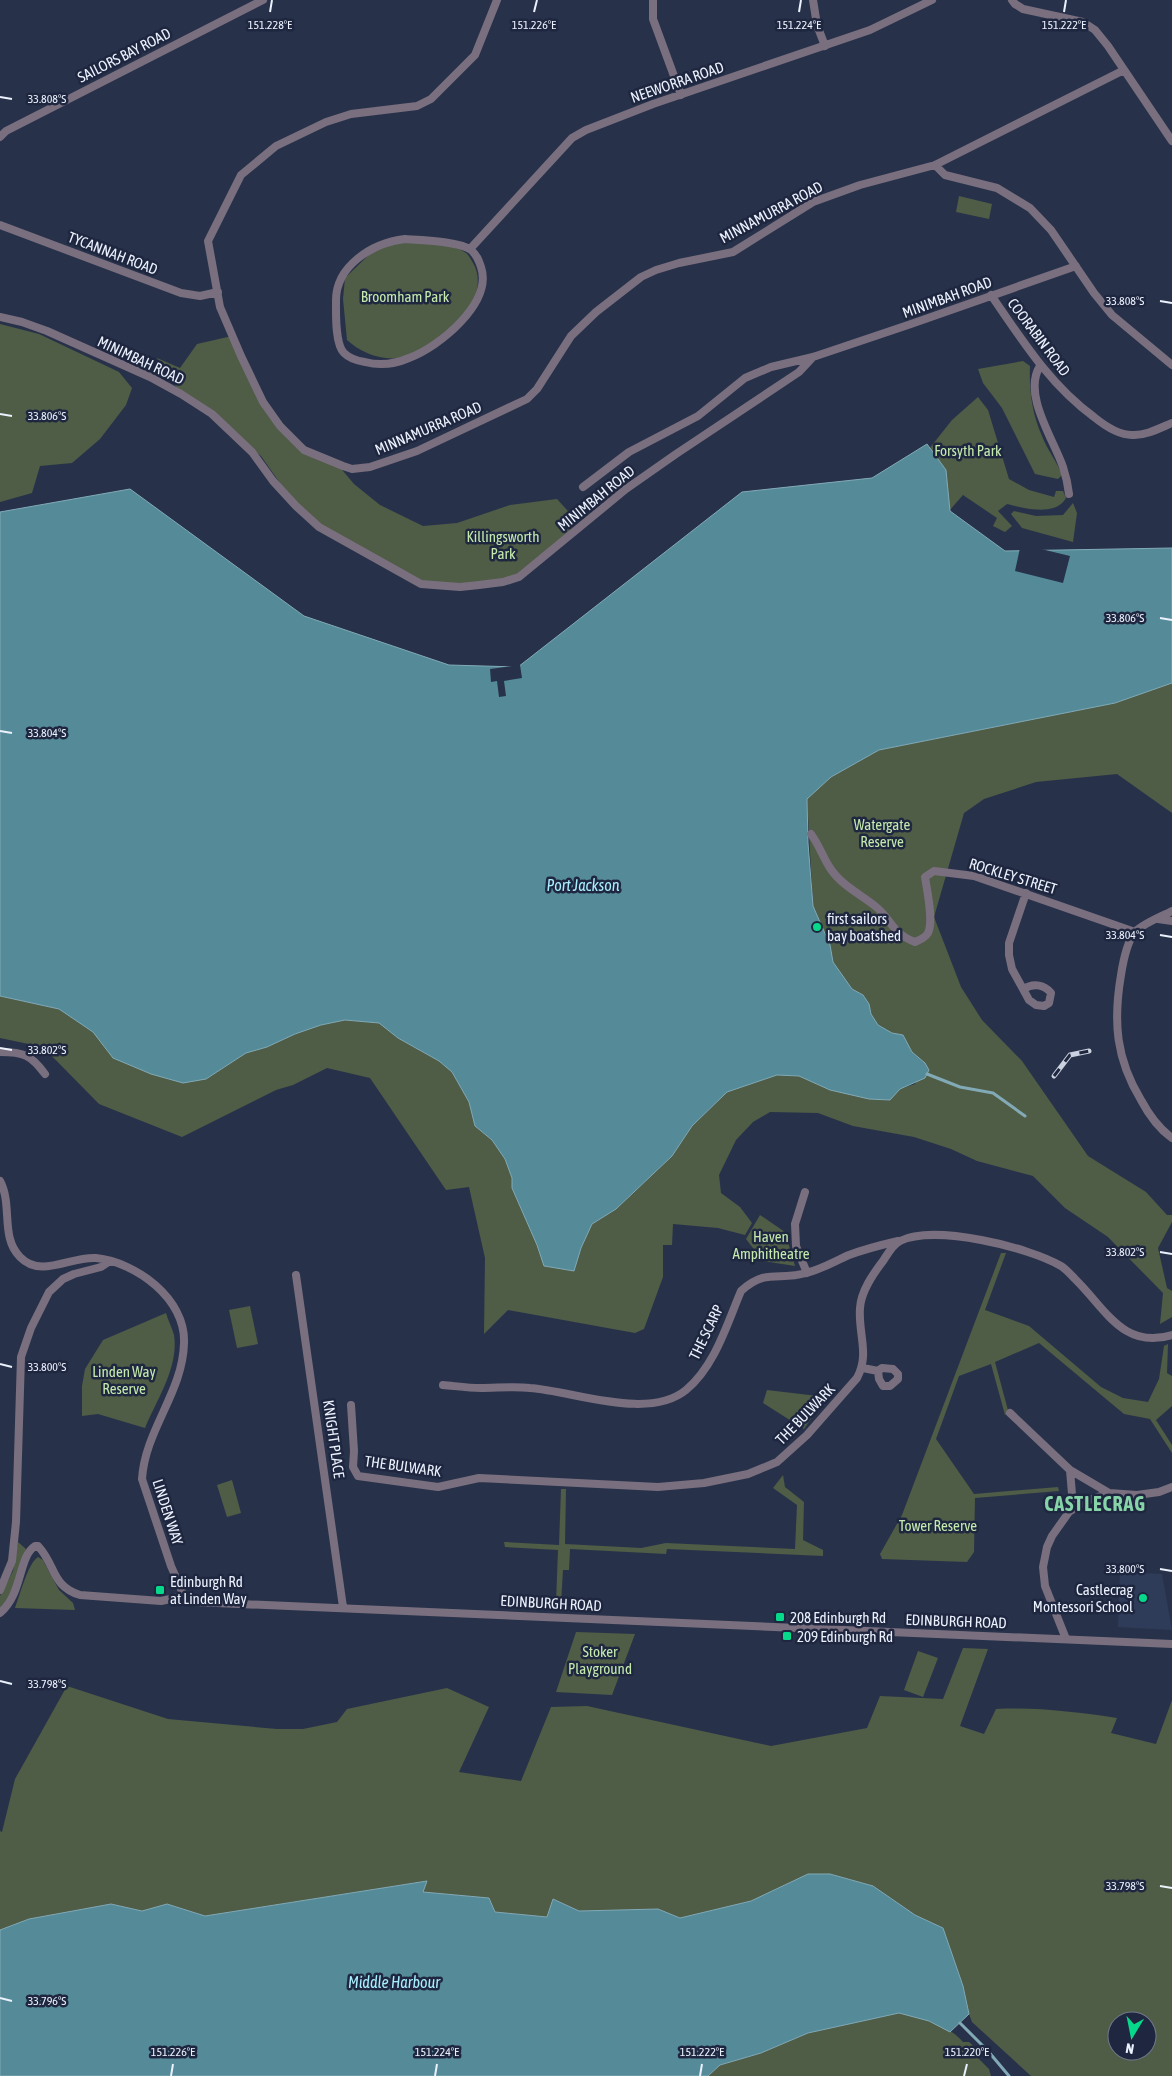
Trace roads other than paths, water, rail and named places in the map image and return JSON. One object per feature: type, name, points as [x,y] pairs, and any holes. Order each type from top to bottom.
[{"type":"street","name":"SAILORS BAY ROAD","points":[[2,131],[263,0]]},
{"type":"street","name":"MINNAMURRA ROAD","points":[[497,0],[475,55],[467,65],[426,103],[417,106],[351,114],[326,122],[276,146],[241,174],[208,241],[220,307],[263,402],[280,426],[304,450],[352,469],[370,466],[417,451],[527,399],[537,389],[571,336],[596,312],[641,276],[679,263],[733,252],[794,212],[860,185],[935,165],[1124,70]]},
{"type":"street","points":[[654,0],[653,19],[681,95]]},
{"type":"street","points":[[813,0],[817,25],[825,46]]},
{"type":"street","name":"NEEWORRA ROAD","points":[[470,249],[572,138],[586,130],[870,30],[932,0]]},
{"type":"street","points":[[1012,0],[1023,10],[1075,20],[1089,25],[1101,36],[1172,141]]},
{"type":"street","points":[[935,165],[944,175],[998,188],[1030,208],[1051,230],[1094,293],[1112,314],[1172,365]]},
{"type":"street","name":"TYCANNAH ROAD","points":[[0,225],[181,293],[200,296],[218,292]]},
{"type":"street","points":[[405,239],[437,241],[470,249],[477,256],[482,271],[480,292],[473,306],[445,337],[416,355],[390,364],[360,362],[344,354],[338,338],[336,288],[348,268],[361,256],[383,244],[405,239]]},
{"type":"street","name":"MINIMBAH ROAD","points":[[0,317],[22,322],[169,386],[212,414],[252,452],[273,481],[296,506],[319,526],[335,537],[421,584],[460,587],[503,582],[518,577],[626,489],[799,372],[812,357],[1076,266]]},
{"type":"street","name":"COORABIN ROAD","points":[[991,295],[1040,366],[1073,400],[1114,430],[1137,435],[1172,423]]},
{"type":"street","points":[[583,487],[629,452],[698,416],[745,378],[771,367],[812,357]]},
{"type":"street","points":[[1040,366],[1035,375],[1037,397],[1043,424],[1063,467],[1069,494]]},
{"type":"street","name":"ROCKLEY STREET","points":[[811,834],[831,869],[852,891],[877,907],[900,935],[915,942],[923,938],[928,932],[929,907],[925,877],[934,871],[974,876],[1135,932]]},
{"type":"street","points":[[1024,989],[1012,969],[1009,943],[1026,893]]},
{"type":"street","points":[[1172,912],[1156,918],[1135,932],[1127,950],[1119,988],[1116,1017],[1119,1050],[1130,1082],[1161,1130],[1172,1138]]},
{"type":"street","points":[[1156,918],[1172,920]]},
{"type":"street","points":[[0,1052],[18,1052],[29,1056],[45,1074]]},
{"type":"street","name":"LINDEN WAY","points":[[0,1181],[7,1199],[9,1239],[13,1248],[24,1260],[39,1267],[96,1258],[110,1261],[135,1271],[154,1283],[170,1300],[181,1319],[185,1340],[178,1379],[148,1446],[142,1466],[142,1480],[171,1566],[184,1596]]},
{"type":"street","points":[[806,1192],[795,1224],[796,1246],[807,1273]]},
{"type":"street","points":[[878,1371],[863,1368],[865,1357],[860,1308],[863,1294],[882,1262],[898,1241],[918,1235],[943,1235],[998,1244],[1036,1254],[1063,1267],[1111,1320],[1125,1331],[1140,1338],[1154,1339],[1172,1336]]},
{"type":"street","name":"THE SCARP","points":[[443,1385],[479,1388],[531,1388],[634,1404],[660,1402],[685,1390],[700,1374],[712,1357],[741,1291],[749,1283],[774,1275],[794,1276],[807,1273],[868,1249],[898,1241]]},
{"type":"street","points":[[0,1590],[12,1561],[16,1522],[21,1357],[31,1328],[49,1292],[63,1279],[101,1267],[110,1261]]},
{"type":"street","name":"KNIGHT PLACE","points":[[296,1275],[343,1607]]},
{"type":"street","name":"THE BULWARK","points":[[351,1405],[354,1451],[353,1467],[358,1476],[438,1487],[479,1478],[658,1487],[704,1483],[748,1474],[777,1462],[807,1435],[857,1378],[863,1368]]},
{"type":"street","points":[[1010,1413],[1070,1470],[1109,1493]]},
{"type":"street","points":[[1069,1512],[1072,1494],[1070,1470]]},
{"type":"street","points":[[1066,1639],[1045,1586],[1043,1567],[1047,1547],[1052,1536],[1069,1512],[1084,1502],[1109,1493],[1137,1495],[1159,1492],[1172,1487]]},
{"type":"street","name":"EDINBURGH ROAD","points":[[0,1613],[9,1606],[14,1596],[27,1555],[35,1546],[38,1546],[44,1552],[62,1586],[70,1592],[80,1595],[161,1600],[184,1596],[194,1602],[1172,1644]]},
{"type":"water","name":"Port Jackson","points":[[927,444],[946,470],[950,511],[1005,551],[1172,548],[1172,683],[1115,703],[879,750],[831,777],[807,799],[813,906],[830,945],[833,962],[852,989],[863,995],[878,1025],[892,1033],[903,1035],[912,1052],[925,1063],[929,1070],[925,1078],[900,1089],[890,1100],[869,1099],[830,1090],[799,1076],[777,1075],[727,1092],[692,1126],[672,1156],[616,1209],[592,1224],[581,1248],[574,1271],[544,1266],[512,1188],[512,1178],[505,1159],[492,1140],[475,1126],[469,1102],[452,1072],[439,1061],[398,1038],[379,1023],[345,1020],[321,1025],[267,1047],[246,1053],[206,1079],[183,1083],[151,1074],[113,1058],[93,1032],[59,1009],[0,996],[0,512],[130,489],[304,616],[449,665],[518,667],[742,492],[872,478]]},
{"type":"water","name":"Middle Harbour","points":[[808,1874],[830,1874],[873,1886],[915,1915],[943,1928],[963,1986],[969,2014],[950,2032],[929,2021],[899,2013],[808,2033],[761,2053],[720,2065],[708,2076],[0,2076],[0,1930],[29,1919],[111,1904],[142,1911],[167,1904],[205,1916],[427,1881],[423,1892],[489,1898],[495,1912],[547,1917],[553,1899],[579,1911],[658,1909],[680,1918],[751,1901]]},
{"type":"waterway","points":[[927,1074],[960,1087],[993,1093],[1025,1116]]},
{"type":"waterway","points":[[960,2023],[988,2051],[1009,2076]]},
{"type":"railway","points":[[1054,1076],[1070,1055],[1089,1051]]},
{"type":"place","name":"first sailors bay boatshed","points":[[817,927]]},
{"type":"place","name":"Edinburgh Rd at Linden Way","points":[[160,1590]]},
{"type":"place","name":"Castlecrag Montessori School","points":[[1143,1598]]},
{"type":"place","name":"208 Edinburgh Rd","points":[[780,1617]]},
{"type":"place","name":"209 Edinburgh Rd","points":[[787,1636]]},
{"type":"district","name":"CASTLECRAG","points":[[1095,1503]]},
{"type":"park label","name":"Broomham Park","points":[[405,296]]},
{"type":"park label","name":"Forsyth Park","points":[[968,450]]},
{"type":"park label","name":"Killingsworth Park","points":[[503,544]]},
{"type":"park label","name":"Watergate Reserve","points":[[882,832]]},
{"type":"park label","name":"Haven Amphitheatre","points":[[771,1244]]},
{"type":"park label","name":"Linden Way Reserve","points":[[124,1380]]},
{"type":"park label","name":"Tower Reserve","points":[[938,1525]]},
{"type":"park label","name":"Stoker Playground","points":[[600,1660]]}]
